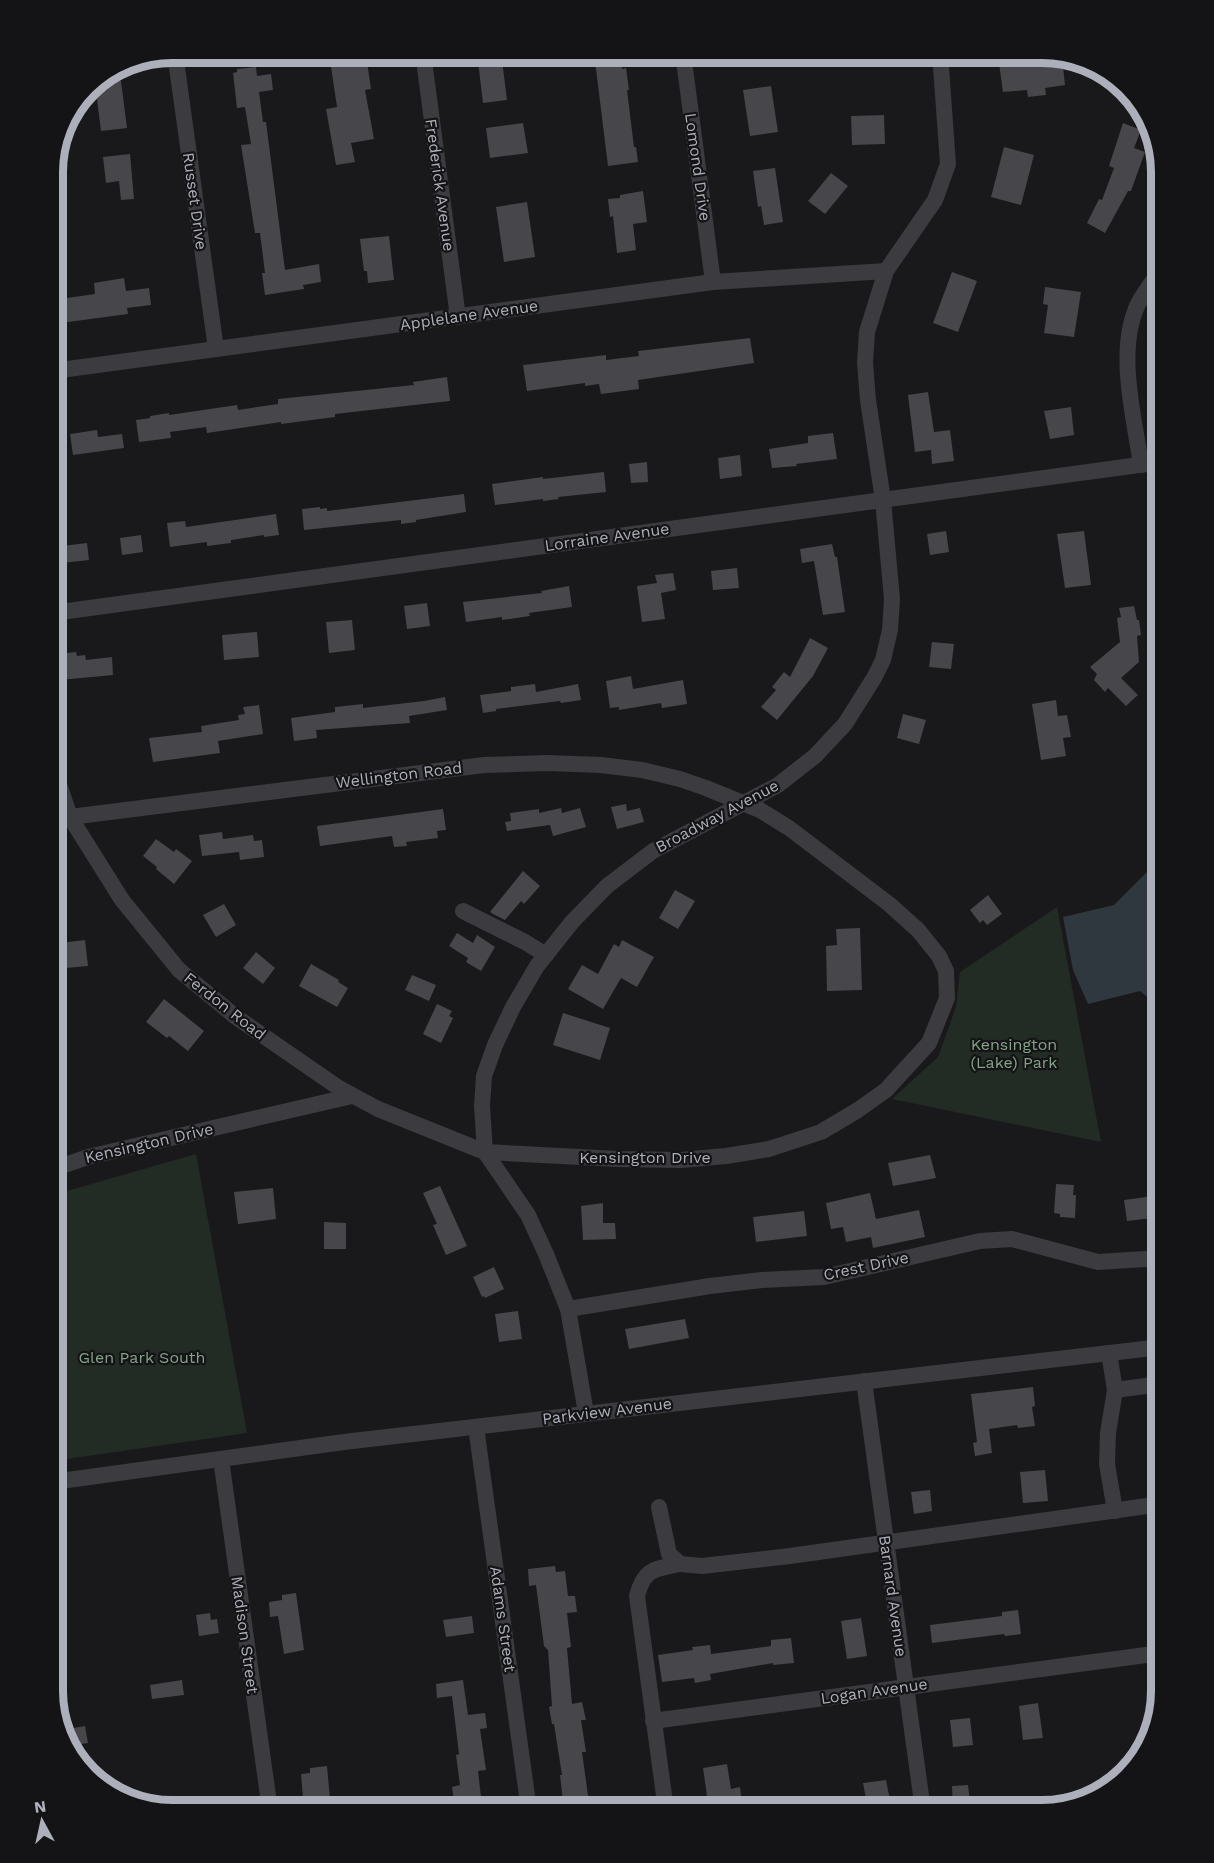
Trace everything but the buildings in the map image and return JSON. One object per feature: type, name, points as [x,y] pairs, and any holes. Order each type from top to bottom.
[{"type":"street","name":"Russet Drive","points":[[177,63],[216,349]]},
{"type":"street","name":"Frederick Avenue","points":[[424,63],[458,317]]},
{"type":"street","name":"Lomond Drive","points":[[684,63],[713,282]]},
{"type":"street","name":"Broadway Avenue","points":[[485,1152],[482,1106],[484,1076],[495,1046],[513,1007],[546,955],[572,922],[607,886],[653,851],[778,785],[815,756],[845,724],[883,660],[890,630],[892,599],[883,500],[868,400],[865,363],[867,332],[886,271],[934,200],[948,164],[941,63]]},
{"type":"street","name":"Applelane Avenue","points":[[63,370],[713,282],[886,271]]},
{"type":"street","points":[[1141,465],[1127,357],[1130,332],[1138,305],[1151,285]]},
{"type":"street","name":"Lorraine Avenue","points":[[63,612],[1151,464]]},
{"type":"street","name":"Wellington Road","points":[[63,818],[484,765],[538,763],[601,765],[642,770],[680,779],[742,803]]},
{"type":"street","name":"Ferdon Road","points":[[63,796],[70,817],[122,900],[179,970],[236,1017],[352,1095],[378,1109],[485,1152]]},
{"type":"street","name":"Kensington Drive","points":[[485,1152],[681,1160],[769,1149],[821,1132],[858,1110],[886,1090],[930,1043],[947,998],[946,971],[939,956],[918,930],[829,856],[760,810],[742,803]]},
{"type":"street","points":[[463,911],[546,955]]},
{"type":"street","name":"Kensington Drive","points":[[63,1165],[352,1095]]},
{"type":"street","points":[[485,1152],[528,1215],[568,1309],[586,1413]]},
{"type":"street","name":"Crest Drive","points":[[568,1309],[710,1286],[762,1280],[824,1277],[980,1241],[1012,1239],[1098,1262],[1151,1259]]},
{"type":"street","name":"Parkview Avenue","points":[[63,1481],[586,1413],[1151,1348]]},
{"type":"street","points":[[1109,1353],[1115,1390],[1108,1433],[1107,1464],[1115,1511]]},
{"type":"street","name":"Barnard Avenue","points":[[864,1381],[922,1800]]},
{"type":"street","points":[[1115,1390],[1151,1385]]},
{"type":"street","name":"Adams Street","points":[[476,1427],[529,1800]]},
{"type":"street","name":"Madison Street","points":[[221,1459],[269,1800]]},
{"type":"street","points":[[665,1800],[637,1596],[641,1580],[655,1569],[680,1564],[702,1566],[886,1543],[1151,1506]]},
{"type":"street","points":[[659,1507],[669,1554],[680,1564]]},
{"type":"street","name":"Logan Avenue","points":[[653,1721],[1151,1654]]},
{"type":"green space","name":"Kensington (Lake) Park","points":[[1057,907],[1101,1142],[892,1099],[938,1057],[956,1007],[960,972]]},
{"type":"green space","name":"Glen Park South","points":[[196,1154],[247,1433],[63,1460],[63,1192]]},
{"type":"shaded area","points":[[1151,868],[1151,1000],[1140,991],[1088,1004],[1073,970],[1063,917],[1114,905]]}]
